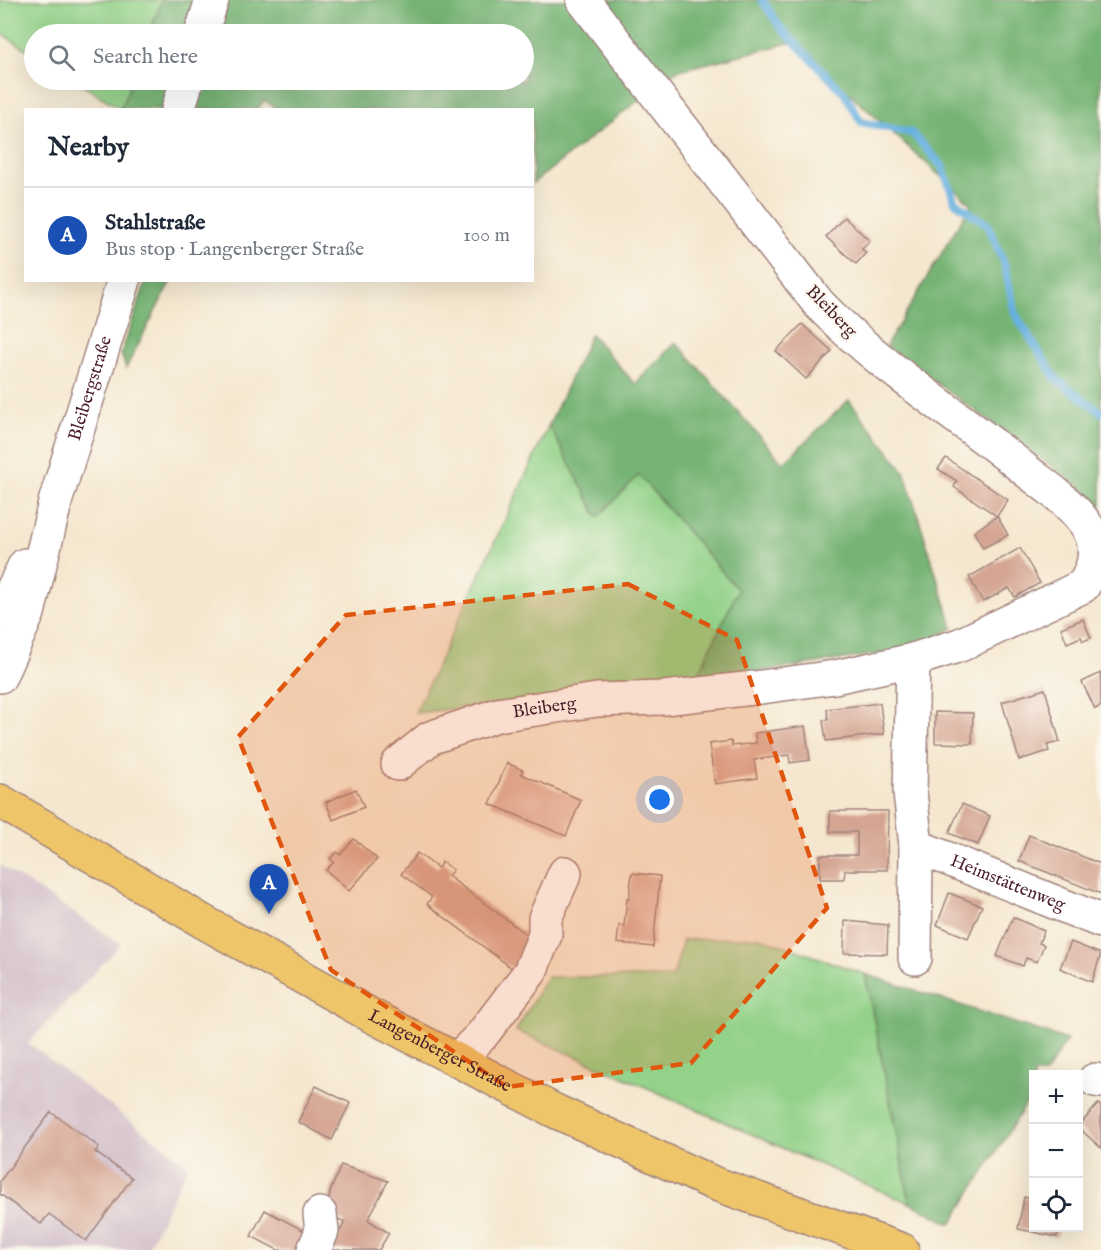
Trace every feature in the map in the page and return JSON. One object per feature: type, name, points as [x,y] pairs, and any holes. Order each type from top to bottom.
[{"type":"main road","name":"Langenberger Straße","points":[[0,801],[202,921],[555,1111],[713,1183],[902,1250]]},
{"type":"street","points":[[204,24],[212,0]]},
{"type":"street","name":"Bleiberg","points":[[398,764],[430,738],[497,715],[597,700],[664,698],[754,688],[835,677],[913,660],[960,645],[1092,584],[1095,546],[1088,528],[1069,505],[969,424],[902,377],[844,329],[819,304],[583,0]]},
{"type":"street","points":[[179,108],[184,90]]},
{"type":"street","name":"Bleibergstraße","points":[[0,676],[28,613],[56,499],[123,282]]},
{"type":"street","name":"Bleibergstraße","points":[[0,615],[56,499]]},
{"type":"street","points":[[913,660],[910,792],[916,846],[915,958]]},
{"type":"street","name":"Heimstättenweg","points":[[916,846],[1101,921]]},
{"type":"street","points":[[457,1060],[482,1035],[530,972],[545,935],[545,918],[565,873]]},
{"type":"street","points":[[314,1250],[322,1231],[320,1214]]},
{"type":"highlighted area","points":[[628,584],[737,640],[827,908],[691,1063],[507,1087],[331,970],[238,737],[346,615]]},
{"type":"shaded area","points":[[0,865],[121,944],[28,1043],[188,1165],[147,1250],[0,1250]]},
{"type":"green space","points":[[0,0],[162,0],[153,24],[24,24],[24,48],[0,33]]},
{"type":"green space","points":[[162,0],[1101,0],[1101,508],[1091,495],[886,346],[971,204],[793,42],[676,71],[534,182],[534,108],[275,108],[264,100],[259,108],[121,108],[128,90],[534,90],[534,24],[153,24]]},
{"type":"green space","points":[[90,90],[128,90],[119,108]]},
{"type":"green space","points":[[146,282],[170,282],[126,368],[121,354]]},
{"type":"green space","points":[[591,334],[635,384],[676,342],[783,463],[849,400],[904,471],[953,628],[912,649],[695,681],[738,590],[639,475],[598,517],[549,425]]},
{"type":"green space","points":[[549,425],[598,517],[638,474],[738,590],[695,681],[415,713]]},
{"type":"green space","points":[[759,937],[865,974],[910,1203],[516,1031],[547,977],[673,977],[683,940]]},
{"type":"green space","points":[[865,974],[1067,1040],[1048,1070],[1029,1070],[1029,1099],[951,1224],[910,1203]]},
{"type":"building","points":[[844,217],[870,241],[862,249],[866,253],[856,264],[826,237]]},
{"type":"building","points":[[802,324],[832,351],[806,379],[776,351]]},
{"type":"building","points":[[946,458],[1008,500],[997,516],[954,487],[957,481],[938,469]]},
{"type":"building","points":[[997,516],[1008,535],[983,548],[974,532]]},
{"type":"building","points":[[1020,548],[1040,583],[1015,597],[1009,588],[983,602],[969,577]]},
{"type":"building","points":[[1083,619],[1091,638],[1083,641],[1081,637],[1067,643],[1061,628]]},
{"type":"building","points":[[1101,673],[1101,706],[1095,709],[1082,682]]},
{"type":"building","points":[[1045,689],[1060,742],[1047,745],[1049,751],[1019,760],[1002,702]]},
{"type":"building","points":[[880,703],[884,734],[826,741],[823,720],[828,720],[827,709]]},
{"type":"building","points":[[935,712],[973,713],[972,744],[935,743]]},
{"type":"building","points":[[805,726],[810,760],[790,763],[789,755],[754,760],[757,778],[715,784],[709,744],[731,741],[732,746],[756,743],[755,733]]},
{"type":"building","points":[[507,763],[523,770],[521,774],[581,800],[566,836],[490,804]]},
{"type":"building","points":[[356,789],[364,807],[333,820],[326,802]]},
{"type":"building","points":[[962,804],[990,816],[978,845],[949,833]]},
{"type":"building","points":[[830,811],[888,811],[887,870],[845,870],[844,879],[820,879],[820,855],[857,855],[857,832],[830,832]]},
{"type":"building","points":[[1029,835],[1101,864],[1101,894],[1019,861]]},
{"type":"building","points":[[354,839],[377,859],[349,891],[326,870],[334,862],[330,859],[337,852],[340,855]]},
{"type":"building","points":[[417,853],[438,868],[442,862],[453,870],[448,876],[534,940],[513,969],[427,904],[432,897],[401,874]]},
{"type":"building","points":[[632,873],[660,876],[653,947],[617,943],[619,925],[624,926]]},
{"type":"building","points":[[949,893],[982,906],[968,938],[937,925]]},
{"type":"building","points":[[1013,917],[1044,931],[1039,943],[1044,945],[1037,962],[1026,958],[1023,966],[997,956]]},
{"type":"building","points":[[845,921],[888,925],[887,954],[844,953]]},
{"type":"building","points":[[1071,942],[1101,954],[1092,982],[1060,968]]},
{"type":"building","points":[[316,1086],[350,1103],[332,1140],[298,1122]]},
{"type":"building","points":[[1098,1104],[1101,1106],[1101,1148],[1083,1132],[1083,1121]]},
{"type":"building","points":[[51,1112],[99,1147],[95,1152],[132,1178],[86,1241],[49,1214],[41,1224],[0,1194],[0,1181]]},
{"type":"building","points":[[341,1165],[388,1181],[368,1220],[389,1233],[379,1250],[329,1250],[345,1222],[327,1214],[330,1192]]},
{"type":"building","points":[[1024,1197],[1029,1198],[1029,1231],[1018,1229]]},
{"type":"building","points":[[265,1210],[312,1235],[304,1250],[278,1250],[251,1236]]},
{"type":"building","points":[[1033,1232],[1058,1232],[1057,1237]]},
{"type":"waterway","points":[[762,0],[780,27],[845,94],[861,122],[912,133],[942,166],[955,202],[988,225],[1005,266],[1015,314],[1056,379],[1101,412]]},
{"type":"place","name":"Stahlstraße","points":[[269,914]]}]
